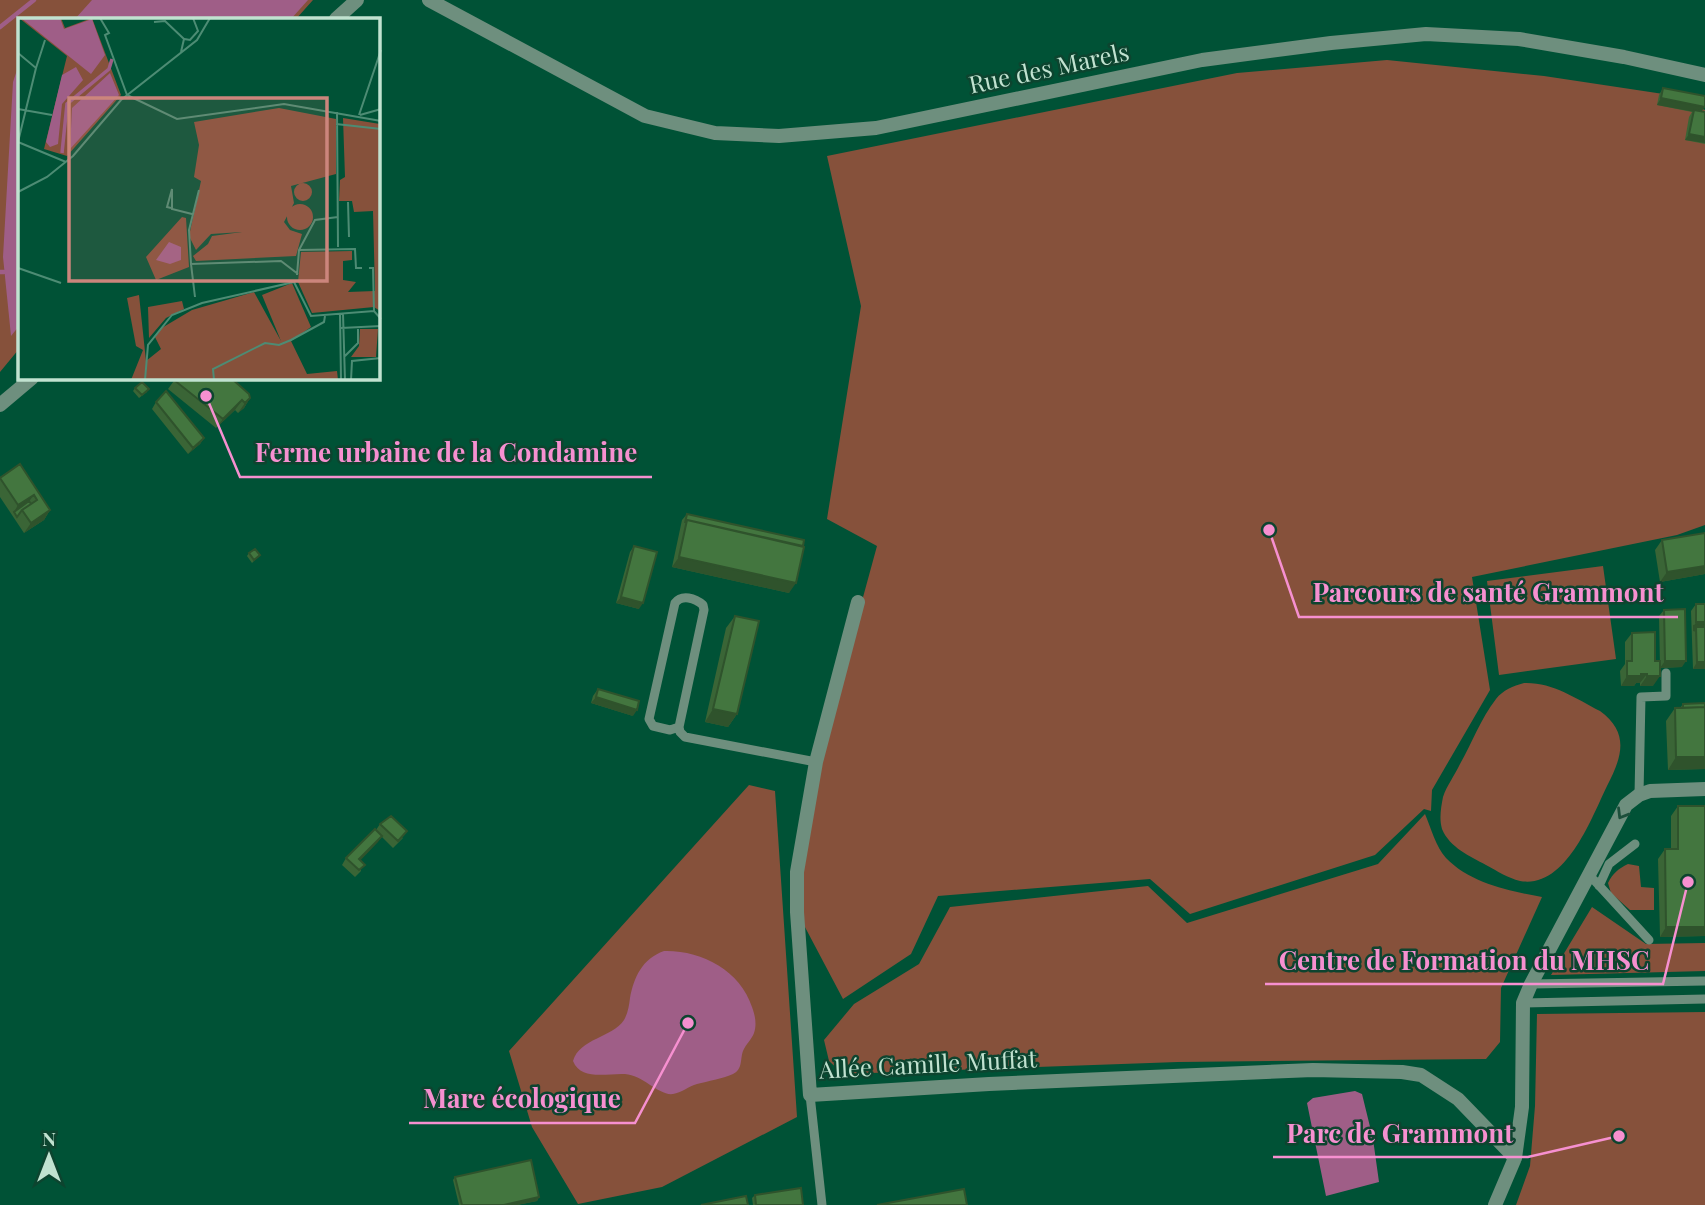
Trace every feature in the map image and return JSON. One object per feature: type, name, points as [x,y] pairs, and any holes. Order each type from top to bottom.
[{"type":"street","points":[[337,18],[357,0]]},
{"type":"street","name":"Rue des Marels","points":[[429,0],[645,116],[715,133],[779,136],[876,128],[1202,60],[1426,34],[1519,39],[1624,57],[1705,75]]},
{"type":"street","points":[[0,405],[30,380]]},
{"type":"street","name":"Allée Camille Muffat","points":[[858,603],[816,762],[797,872],[797,912],[810,1096],[989,1084],[1313,1070],[1402,1072],[1421,1075],[1458,1099],[1515,1158]]},
{"type":"street","points":[[1495,1205],[1515,1158],[1522,1107],[1523,1003],[1531,984],[1593,882],[1626,805],[1650,791],[1705,789]]},
{"type":"lane","points":[[678,727],[670,730],[653,726],[649,719],[675,603],[685,597],[698,601],[704,610],[678,727],[685,737],[816,762]]},
{"type":"lane","points":[[1639,795],[1640,697],[1666,696],[1666,673]]},
{"type":"lane","points":[[1635,844],[1609,864],[1593,882],[1649,940]]},
{"type":"lane","points":[[1531,984],[1705,981]]},
{"type":"lane","points":[[1523,1003],[1705,999]]},
{"type":"lane","points":[[810,1096],[822,1205]]},
{"type":"shaded area","points":[[0,0],[313,0],[297,18],[18,18],[18,350],[0,372]]},
{"type":"shaded area","points":[[92,0],[308,0],[292,18],[76,18]]},
{"type":"shaded area","points":[[1387,60],[1544,76],[1670,95],[1705,110],[1705,525],[1677,535],[1472,577],[1490,690],[1432,790],[1431,811],[1424,809],[1375,855],[1190,914],[1150,879],[938,896],[911,954],[843,999],[797,912],[809,795],[877,546],[827,519],[861,306],[827,156],[1237,73]]},
{"type":"shaded area","points":[[18,67],[18,327],[11,336],[3,257],[13,82]]},
{"type":"shaded area","points":[[1603,566],[1616,659],[1499,675],[1487,581]]},
{"type":"shaded area","points":[[1524,683],[1554,688],[1600,711],[1616,728],[1620,746],[1612,775],[1585,833],[1564,863],[1551,874],[1536,881],[1511,878],[1467,855],[1446,836],[1440,817],[1443,797],[1486,714],[1502,693]]},
{"type":"shaded area","points":[[749,785],[775,791],[797,1117],[662,1187],[578,1204],[532,1127],[509,1051]]},
{"type":"shaded area","points":[[1425,814],[1439,848],[1456,867],[1491,885],[1542,897],[1501,988],[1500,1042],[1486,1059],[1178,1062],[843,1074],[829,1061],[824,1040],[854,1004],[919,964],[950,907],[1148,886],[1187,923],[1378,864]]},
{"type":"shaded area","points":[[1628,864],[1639,866],[1641,887],[1654,888],[1654,910],[1630,910],[1611,893],[1608,883],[1616,872]]},
{"type":"shaded area","points":[[1592,907],[1646,944],[1705,943],[1705,971],[1551,975]]},
{"type":"shaded area","points":[[664,951],[692,954],[717,965],[738,982],[746,994],[754,1013],[755,1026],[738,1069],[729,1076],[694,1085],[673,1094],[662,1092],[632,1075],[595,1075],[582,1071],[573,1061],[577,1053],[582,1047],[619,1026],[624,1020],[640,970],[656,954]]},
{"type":"shaded area","points":[[1705,1012],[1705,1205],[1516,1205],[1530,1166],[1535,1106],[1537,1014]]},
{"type":"shaded area","points":[[1355,1091],[1362,1094],[1373,1139],[1379,1182],[1326,1196],[1307,1103],[1313,1098]]},
{"type":"building","points":[[1663,88],[1705,96],[1705,107],[1661,98]]},
{"type":"building","points":[[1694,110],[1705,112],[1705,137],[1689,134]]},
{"type":"building","points":[[174,380],[233,380],[250,398],[245,403],[242,400],[223,419]]},
{"type":"building","points":[[142,382],[149,389],[142,395],[135,388]]},
{"type":"building","points":[[166,391],[204,438],[193,448],[156,402]]},
{"type":"building","points":[[20,464],[50,510],[31,523],[22,510],[37,500],[34,495],[18,505],[0,478]]},
{"type":"building","points":[[29,501],[31,504],[17,517],[14,512]]},
{"type":"building","points":[[687,514],[804,540],[803,546],[687,520],[685,523]]},
{"type":"building","points":[[687,520],[804,547],[796,583],[679,557]]},
{"type":"building","points":[[1705,533],[1705,566],[1667,572],[1662,540]]},
{"type":"building","points":[[634,546],[657,552],[643,603],[621,597]]},
{"type":"building","points":[[255,549],[260,555],[254,560],[249,553]]},
{"type":"building","points":[[1696,604],[1705,604],[1705,622],[1696,622]]},
{"type":"building","points":[[1685,609],[1686,661],[1665,661],[1664,610]]},
{"type":"building","points":[[735,616],[759,621],[737,714],[713,709]]},
{"type":"building","points":[[1696,627],[1705,627],[1705,662],[1697,662]]},
{"type":"building","points":[[1655,632],[1655,661],[1660,661],[1660,676],[1627,676],[1627,661],[1632,661],[1632,633]]},
{"type":"building","points":[[598,689],[639,701],[637,710],[596,697]]},
{"type":"building","points":[[1705,703],[1705,707],[1683,708],[1683,704]]},
{"type":"building","points":[[1705,707],[1705,757],[1676,757],[1675,708]]},
{"type":"building","points":[[1678,806],[1705,806],[1705,927],[1666,927],[1665,849],[1678,849]]},
{"type":"building","points":[[391,816],[407,831],[398,841],[380,824]]},
{"type":"building","points":[[375,829],[382,836],[359,859],[365,865],[359,870],[346,858]]},
{"type":"building","points":[[531,1160],[539,1197],[504,1205],[462,1205],[455,1177]]},
{"type":"building","points":[[801,1188],[803,1205],[756,1205],[755,1195]]},
{"type":"building","points":[[964,1189],[967,1205],[877,1205]]},
{"type":"building","points":[[746,1196],[748,1205],[701,1205]]},
{"type":"waterway","points":[[0,27],[34,0]]},
{"type":"place","name":"Ferme urbaine de la Condamine","points":[[206,396]]},
{"type":"place","name":"Parcours de santé Grammont","points":[[1269,530]]},
{"type":"place","name":"Centre de Formation du MHSC","points":[[1688,882]]},
{"type":"place","name":"Mare écologique","points":[[688,1023]]},
{"type":"place","name":"Parc de Grammont","points":[[1619,1136]]}]
